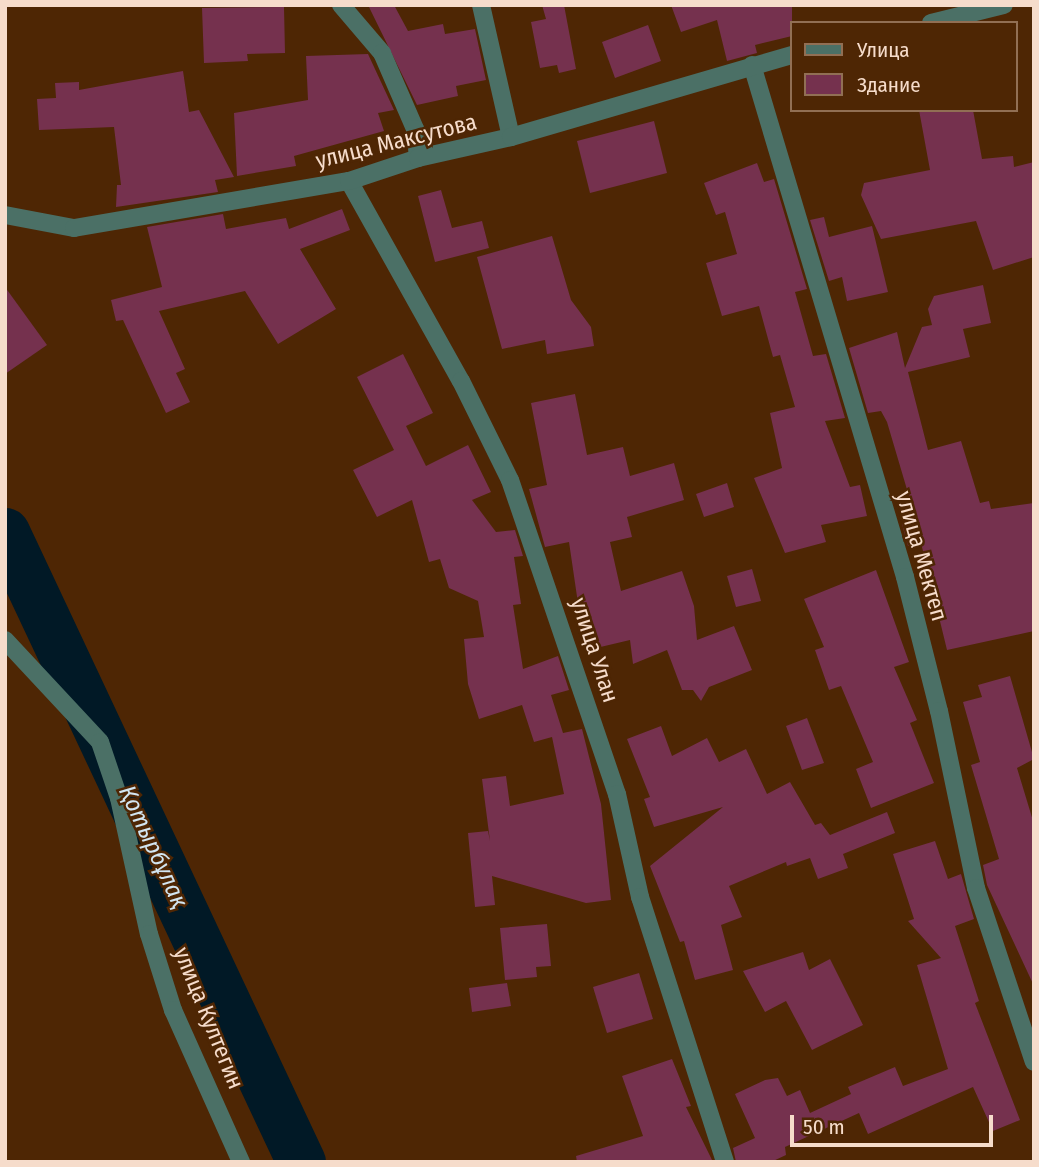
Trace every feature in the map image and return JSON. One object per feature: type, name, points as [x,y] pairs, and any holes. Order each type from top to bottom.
[{"type":"street","points":[[341,5],[382,53],[415,130],[418,158]]},
{"type":"street","points":[[481,5],[511,137]]},
{"type":"street","points":[[940,21],[1001,6]]},
{"type":"street","name":"улица Максутова","points":[[5,215],[74,228],[349,181],[418,158],[511,137],[790,56]]},
{"type":"street","name":"улица Мектеп","points":[[752,65],[905,577],[976,888],[1034,1062]]},
{"type":"street","name":"улица Улан","points":[[349,181],[461,381],[510,480],[617,794],[640,897],[725,1162]]},
{"type":"street","name":"улица Култегин","points":[[5,640],[100,742],[119,798],[149,934],[173,1010],[241,1162]]},
{"type":"building","points":[[368,5],[394,5],[408,31],[443,24],[445,34],[475,29],[486,80],[456,86],[458,96],[417,105]]},
{"type":"building","points":[[542,5],[564,5],[576,69],[559,73],[557,65],[540,68],[531,22],[546,19]]},
{"type":"building","points":[[671,5],[792,5],[790,36],[755,45],[757,53],[727,61],[717,20],[681,32]]},
{"type":"building","points":[[284,7],[285,53],[247,54],[248,61],[204,63],[202,8]]},
{"type":"building","points":[[648,25],[661,61],[615,78],[602,42]]},
{"type":"building","points":[[368,54],[394,110],[378,113],[384,131],[294,156],[296,166],[237,176],[234,113],[308,100],[306,56]]},
{"type":"building","points":[[183,71],[189,112],[199,110],[234,177],[215,180],[218,192],[116,207],[117,185],[121,185],[114,127],[39,130],[37,99],[56,98],[55,83],[79,82],[79,90]]},
{"type":"building","points":[[919,112],[973,112],[982,159],[1013,156],[1014,167],[1034,162],[1034,257],[993,270],[976,221],[881,239],[861,195],[864,183],[930,170]]},
{"type":"building","points":[[654,121],[667,173],[590,193],[577,141]]},
{"type":"building","points":[[757,163],[764,182],[774,179],[807,289],[795,292],[813,356],[826,354],[845,418],[825,421],[850,487],[860,485],[867,516],[821,525],[826,542],[785,553],[754,478],[782,468],[770,413],[795,407],[780,355],[773,357],[759,306],[722,316],[706,263],[737,254],[725,212],[716,215],[704,183]]},
{"type":"building","points":[[441,190],[452,228],[482,221],[489,248],[435,262],[418,196]]},
{"type":"building","points":[[342,209],[350,230],[300,249],[336,309],[278,344],[245,291],[159,311],[185,369],[176,373],[190,402],[166,413],[123,320],[116,321],[111,300],[162,287],[147,227],[223,214],[226,229],[286,218],[289,229]]},
{"type":"building","points":[[824,217],[829,237],[872,226],[888,292],[847,301],[842,277],[829,281],[810,220]]},
{"type":"building","points":[[552,236],[571,300],[591,327],[594,346],[547,354],[545,340],[502,349],[477,257]]},
{"type":"building","points":[[983,285],[991,323],[963,329],[970,357],[908,372],[928,450],[961,441],[980,503],[989,501],[991,509],[1034,503],[1034,631],[947,650],[921,543],[908,546],[902,524],[916,520],[887,422],[881,411],[868,413],[849,348],[897,332],[905,368],[922,327],[932,325],[928,309],[934,296]]},
{"type":"building","points":[[5,287],[47,345],[5,374]]},
{"type":"building","points":[[403,354],[433,413],[406,426],[426,466],[468,445],[491,492],[472,500],[496,532],[515,530],[523,556],[514,557],[521,604],[513,605],[523,669],[558,656],[569,690],[551,695],[563,733],[582,729],[601,804],[611,900],[586,903],[492,876],[495,905],[475,907],[468,833],[488,831],[490,841],[482,779],[506,776],[510,806],[564,794],[552,737],[534,742],[522,705],[479,719],[468,684],[464,639],[484,637],[478,601],[449,588],[440,559],[429,562],[412,500],[377,517],[353,470],[394,450],[357,377]]},
{"type":"building","points":[[575,394],[587,455],[623,447],[630,476],[674,463],[684,500],[627,517],[632,537],[610,542],[621,591],[682,571],[694,606],[697,640],[734,626],[752,670],[709,687],[701,701],[693,690],[682,690],[667,650],[633,664],[630,640],[592,649],[580,617],[569,542],[545,547],[529,489],[547,485],[531,403]]},
{"type":"building","points":[[727,483],[734,507],[704,517],[696,494]]},
{"type":"building","points":[[752,569],[761,601],[736,607],[727,576]]},
{"type":"building","points":[[876,570],[909,662],[894,667],[917,720],[910,723],[934,783],[871,808],[856,769],[873,762],[841,686],[829,690],[815,650],[824,647],[804,599]]},
{"type":"building","points":[[1010,676],[1034,759],[1017,768],[1034,824],[1034,986],[987,885],[983,865],[999,859],[971,765],[980,762],[963,702],[982,697],[978,685]]},
{"type":"building","points":[[807,718],[824,763],[802,770],[786,726]]},
{"type":"building","points":[[661,726],[672,756],[707,738],[719,762],[746,749],[767,794],[790,782],[815,825],[821,823],[830,835],[887,812],[895,833],[843,854],[848,868],[818,879],[810,858],[787,866],[786,862],[729,886],[742,917],[721,925],[733,970],[695,980],[684,941],[680,942],[650,866],[723,807],[654,827],[644,799],[650,797],[627,739]]},
{"type":"building","points":[[935,841],[948,879],[961,874],[974,919],[955,926],[979,1001],[975,1003],[1020,1120],[993,1131],[973,1087],[868,1134],[859,1113],[785,1147],[786,1155],[771,1162],[736,1162],[733,1148],[755,1138],[735,1094],[765,1080],[778,1078],[787,1096],[800,1090],[810,1113],[851,1094],[848,1087],[895,1067],[903,1086],[948,1069],[917,965],[941,958],[908,921],[914,919],[893,854]]},
{"type":"building","points":[[547,924],[551,966],[536,967],[537,977],[505,980],[500,928]]},
{"type":"building","points":[[803,952],[809,970],[830,959],[863,1025],[812,1050],[786,1001],[765,1012],[743,971]]},
{"type":"building","points":[[639,973],[653,1019],[607,1033],[593,987]]},
{"type":"building","points":[[507,983],[511,1006],[472,1012],[469,988]]},
{"type":"building","points":[[672,1059],[691,1106],[686,1107],[713,1162],[577,1162],[576,1156],[643,1136],[622,1076]]},
{"type":"waterway","name":"Қотырбұлақ","points":[[5,532],[301,1162]]}]
